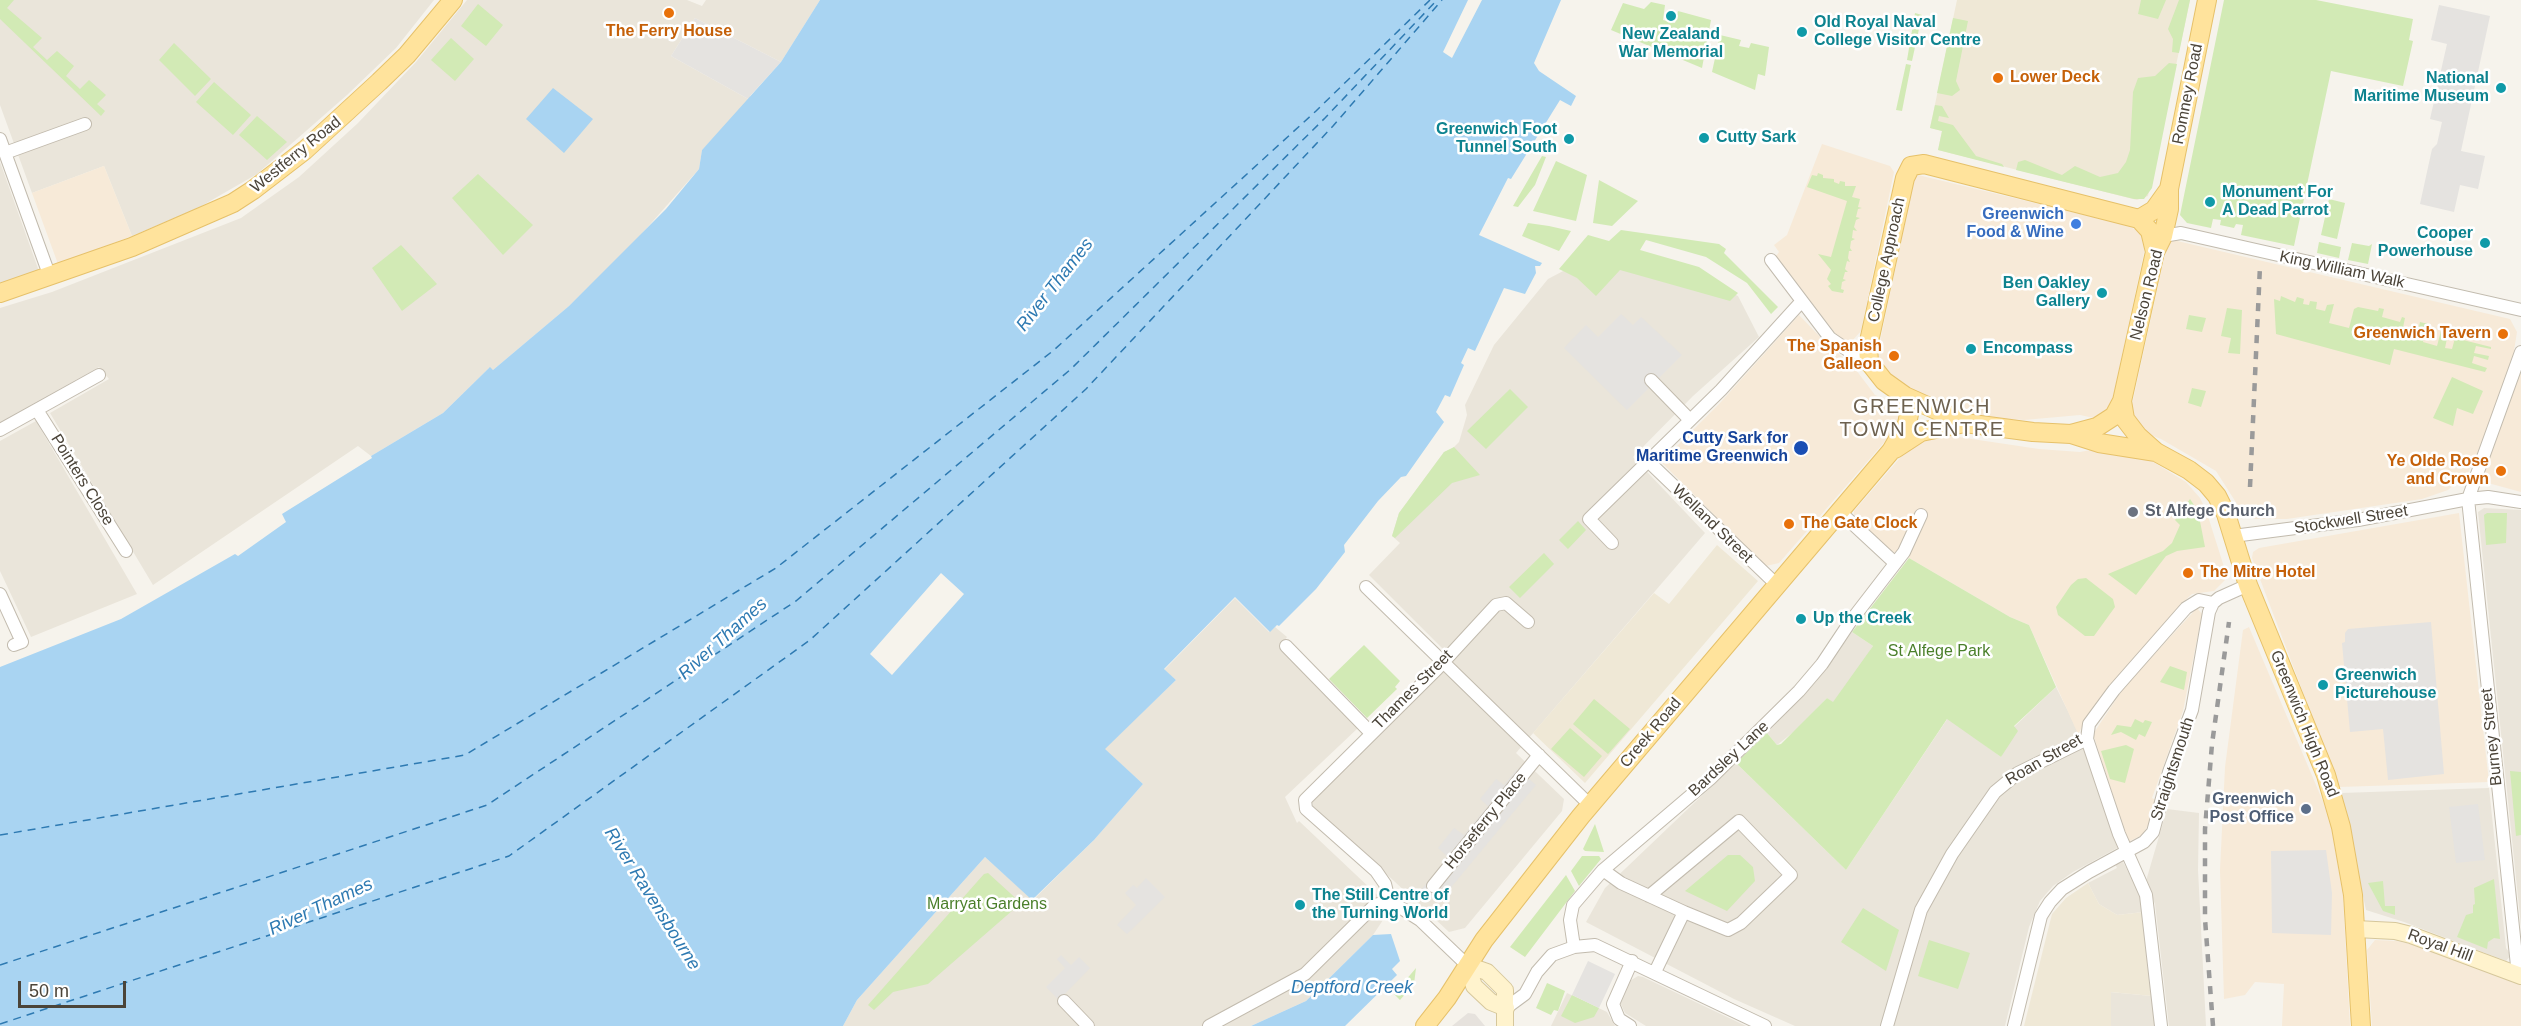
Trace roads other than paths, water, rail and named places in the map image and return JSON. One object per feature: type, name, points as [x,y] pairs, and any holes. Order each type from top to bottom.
[{"type":"main road","name":"Westferry Road","points":[[0,293],[50,277],[194,221],[232,203],[261,185],[305,150],[379,82],[407,55],[453,0]]},
{"type":"main road","name":"Romney Road","points":[[2169,189],[2206,0]]},
{"type":"main road","name":"College Approach","points":[[1868,355],[1905,178],[1911,166],[1931,166],[2139,219]]},
{"type":"main road","points":[[2159,244],[2139,219],[2154,210],[2169,189]]},
{"type":"main road","name":"Nelson Road","points":[[2071,434],[2105,423],[2114,416],[2122,401],[2169,209],[2169,189]]},
{"type":"main road","points":[[1868,355],[1876,374],[1905,396],[1965,423],[2033,432],[2071,434],[2099,443],[2156,452]]},
{"type":"main road","name":"Creek Road","points":[[1425,1026],[1447,998],[1467,965],[1590,805],[1891,451],[1907,424],[1909,414],[1905,396]]},
{"type":"main road","points":[[2122,401],[2130,428],[2156,452]]},
{"type":"main road","name":"Creek Road","points":[[1891,451],[1921,432],[1965,423]]},
{"type":"main road","name":"Greenwich High Road","points":[[2156,452],[2206,483],[2222,505],[2248,585],[2332,791],[2347,855],[2356,930],[2361,1026]]},
{"type":"main road","name":"Royal Hill","points":[[2356,930],[2396,931],[2520,976]]},
{"type":"main road","points":[[1467,965],[1487,972],[1505,990],[1505,1026]]},
{"type":"street","points":[[5,153],[86,124]]},
{"type":"street","points":[[0,139],[50,277]]},
{"type":"street","name":"King William Walk","points":[[2159,244],[2187,234],[2521,310]]},
{"type":"street","points":[[1771,260],[1830,338],[1849,351],[1868,355]]},
{"type":"street","points":[[1612,543],[1589,519],[1649,462],[1801,302]]},
{"type":"street","points":[[2468,499],[2521,352]]},
{"type":"street","points":[[0,430],[99,375]]},
{"type":"street","points":[[1651,380],[1690,420]]},
{"type":"street","name":"Pointers Close","points":[[37,410],[126,551]]},
{"type":"street","name":"Welland Street","points":[[1649,462],[1777,585]]},
{"type":"street","name":"Stockwell Street","points":[[2233,536],[2358,520],[2468,499],[2487,497],[2521,502]]},
{"type":"street","name":"Burney Street","points":[[2468,499],[2520,976]]},
{"type":"street","points":[[1840,512],[1892,567]]},
{"type":"street","name":"Bardsley Lane","points":[[1574,947],[1570,911],[1603,870],[1710,779],[1799,691],[1822,664],[1904,552],[1921,515]]},
{"type":"street","name":"Roan Street","points":[[1887,1026],[1927,897],[1952,854],[1995,792],[2018,773],[2087,739],[2089,724],[2186,608],[2199,600],[2212,603],[2248,585]]},
{"type":"street","name":"Horseferry Place","points":[[1366,587],[1590,805]]},
{"type":"street","points":[[0,594],[22,642],[14,645]]},
{"type":"street","name":"Thames Street","points":[[1390,904],[1385,884],[1376,871],[1366,861],[1358,858],[1304,807],[1307,796],[1500,603],[1510,605],[1528,622]]},
{"type":"street","name":"Straightsmouth","points":[[2014,1026],[2041,916],[2062,890],[2144,842],[2157,821],[2169,772],[2192,710],[2212,603]]},
{"type":"street","points":[[1286,646],[1371,733]]},
{"type":"street","points":[[2087,739],[2126,852],[2146,895],[2161,1026]]},
{"type":"street","name":"Horseferry Place","points":[[1433,886],[1539,755]]},
{"type":"street","points":[[1603,870],[1621,883],[1649,896],[1684,912],[1728,930],[1741,923],[1791,874],[1739,821],[1649,896]]},
{"type":"street","points":[[1209,1026],[1305,974],[1376,906],[1390,904],[1420,920],[1467,965]]},
{"type":"street","points":[[1655,972],[1684,912]]},
{"type":"street","points":[[1506,1008],[1525,994],[1543,963],[1552,955],[1574,947],[1595,945],[1655,972],[1757,1024]]},
{"type":"street","points":[[1630,1026],[1619,1019],[1613,1004],[1632,961]]},
{"type":"street","points":[[1064,1001],[1088,1026]]},
{"type":"water","points":[[820,0],[1561,0],[1534,63],[1539,71],[1576,96],[1571,106],[1560,100],[1511,179],[1508,178],[1479,235],[1542,263],[1540,266],[1535,266],[1536,273],[1525,294],[1504,288],[1475,351],[1468,348],[1461,363],[1464,365],[1450,397],[1445,395],[1436,412],[1444,422],[1406,476],[1401,477],[1378,501],[1344,545],[1345,552],[1316,589],[1270,632],[1235,597],[1164,669],[1176,680],[1105,749],[1143,784],[1094,840],[1032,900],[985,857],[857,1000],[843,1026],[0,1026],[0,667],[121,619],[235,554],[238,556],[286,522],[282,514],[372,458],[371,456],[443,413],[490,367],[493,370],[569,306],[666,209],[699,169],[702,150],[781,62]]},
{"type":"water","points":[[553,88],[593,119],[564,153],[526,119]]},
{"type":"water","name":"Deptford Creek","points":[[1391,934],[1400,961],[1392,969],[1397,975],[1345,1026],[1251,1026],[1306,1001],[1373,935]]},
{"type":"railway","points":[[2250,487],[2260,266]]},
{"type":"railway","points":[[2213,1026],[2205,919],[2205,829],[2212,744],[2229,622]]},
{"type":"place","name":"The Ferry House","points":[[669,13]]},
{"type":"place","name":"New Zealand War Memorial","points":[[1671,16]]},
{"type":"place","name":"Old Royal Naval College Visitor Centre","points":[[1802,32]]},
{"type":"place","name":"Lower Deck","points":[[1998,78]]},
{"type":"place","name":"National Maritime Museum","points":[[2501,88]]},
{"type":"place","name":"Cutty Sark","points":[[1704,138]]},
{"type":"place","name":"Greenwich Foot Tunnel South","points":[[1569,139]]},
{"type":"place","name":"Monument For A Dead Parrot","points":[[2210,202]]},
{"type":"place","name":"Greenwich Food & Wine","points":[[2076,224]]},
{"type":"place","name":"Cooper Powerhouse","points":[[2485,243]]},
{"type":"place","name":"Ben Oakley Gallery","points":[[2102,293]]},
{"type":"place","name":"Greenwich Tavern","points":[[2503,334]]},
{"type":"place","name":"Encompass","points":[[1971,349]]},
{"type":"place","name":"The Spanish Galleon","points":[[1894,356]]},
{"type":"place","name":"Cutty Sark for Maritime Greenwich","points":[[1801,448]]},
{"type":"place","name":"Ye Olde Rose and Crown","points":[[2501,471]]},
{"type":"place","name":"St Alfege Church","points":[[2133,512]]},
{"type":"place","name":"The Gate Clock","points":[[1789,524]]},
{"type":"place","name":"The Mitre Hotel","points":[[2188,573]]},
{"type":"place","name":"Up the Creek","points":[[1801,619]]},
{"type":"place","name":"Greenwich Picturehouse","points":[[2323,685]]},
{"type":"place","name":"Greenwich Post Office","points":[[2306,809]]},
{"type":"place","name":"The Still Centre of the Turning World","points":[[1300,905]]},
{"type":"district","name":"GREENWICH TOWN CENTRE","points":[[1922,418]]},
{"type":"water label","name":"River Thames","points":[[1055,285]]},
{"type":"water label","name":"River Thames","points":[[723,639]]},
{"type":"water label","name":"River Ravensbourne","points":[[652,899]]},
{"type":"water label","name":"River Thames","points":[[321,907]]},
{"type":"park label","name":"St Alfege Park","points":[[1939,652]]},
{"type":"park label","name":"Marryat Gardens","points":[[987,905]]}]
